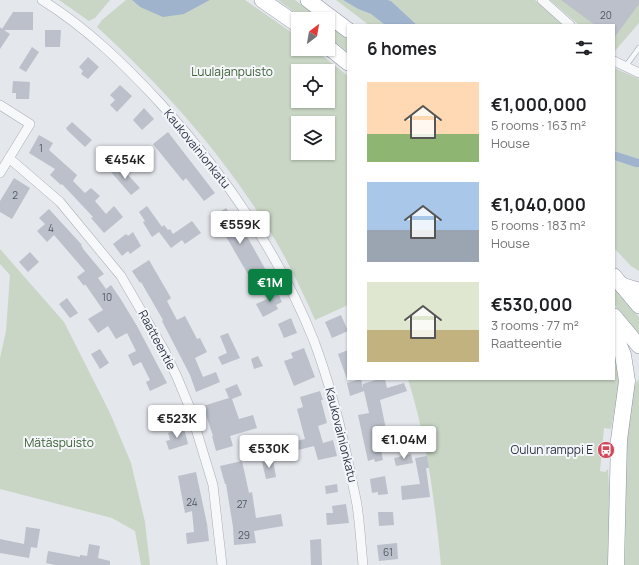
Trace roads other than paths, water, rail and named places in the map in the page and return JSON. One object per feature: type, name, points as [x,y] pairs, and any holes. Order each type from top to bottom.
[{"type":"highway","points":[[262,0],[291,20]]},
{"type":"highway","points":[[308,0],[347,29]]},
{"type":"highway","points":[[335,53],[347,62]]},
{"type":"highway","points":[[618,281],[639,291]]},
{"type":"highway","points":[[618,281],[639,306]]},
{"type":"highway","points":[[615,317],[639,346]]},
{"type":"highway","points":[[615,335],[623,355],[627,381],[619,440],[616,565]]},
{"type":"highway","points":[[627,381],[633,371],[639,367]]},
{"type":"street","name":"Kaukovainionkatu","points":[[42,0],[87,32],[114,55],[174,119],[216,170],[253,222],[281,272],[313,340],[334,402],[357,503],[363,565]]},
{"type":"street","points":[[542,0],[569,24]]},
{"type":"street","points":[[615,62],[639,73]]},
{"type":"street","points":[[0,105],[30,124],[0,173]]},
{"type":"street","name":"Raatteentie","points":[[9,158],[60,202],[121,276],[164,350],[189,406],[213,485],[222,565]]},
{"type":"lane","points":[[625,67],[639,48]]},
{"type":"water","points":[[132,0],[210,0],[184,14],[163,17],[140,7]]},
{"type":"water","points":[[343,0],[388,0],[416,24],[384,24],[371,14],[358,9]]},
{"type":"water","points":[[615,151],[639,159],[639,167],[615,160]]},
{"type":"place","name":"Oulun ramppi E","points":[[606,450]]},
{"type":"park label","name":"Luulajanpuisto","points":[[232,72]]},
{"type":"park label","name":"Mätäspuisto","points":[[59,443]]}]
